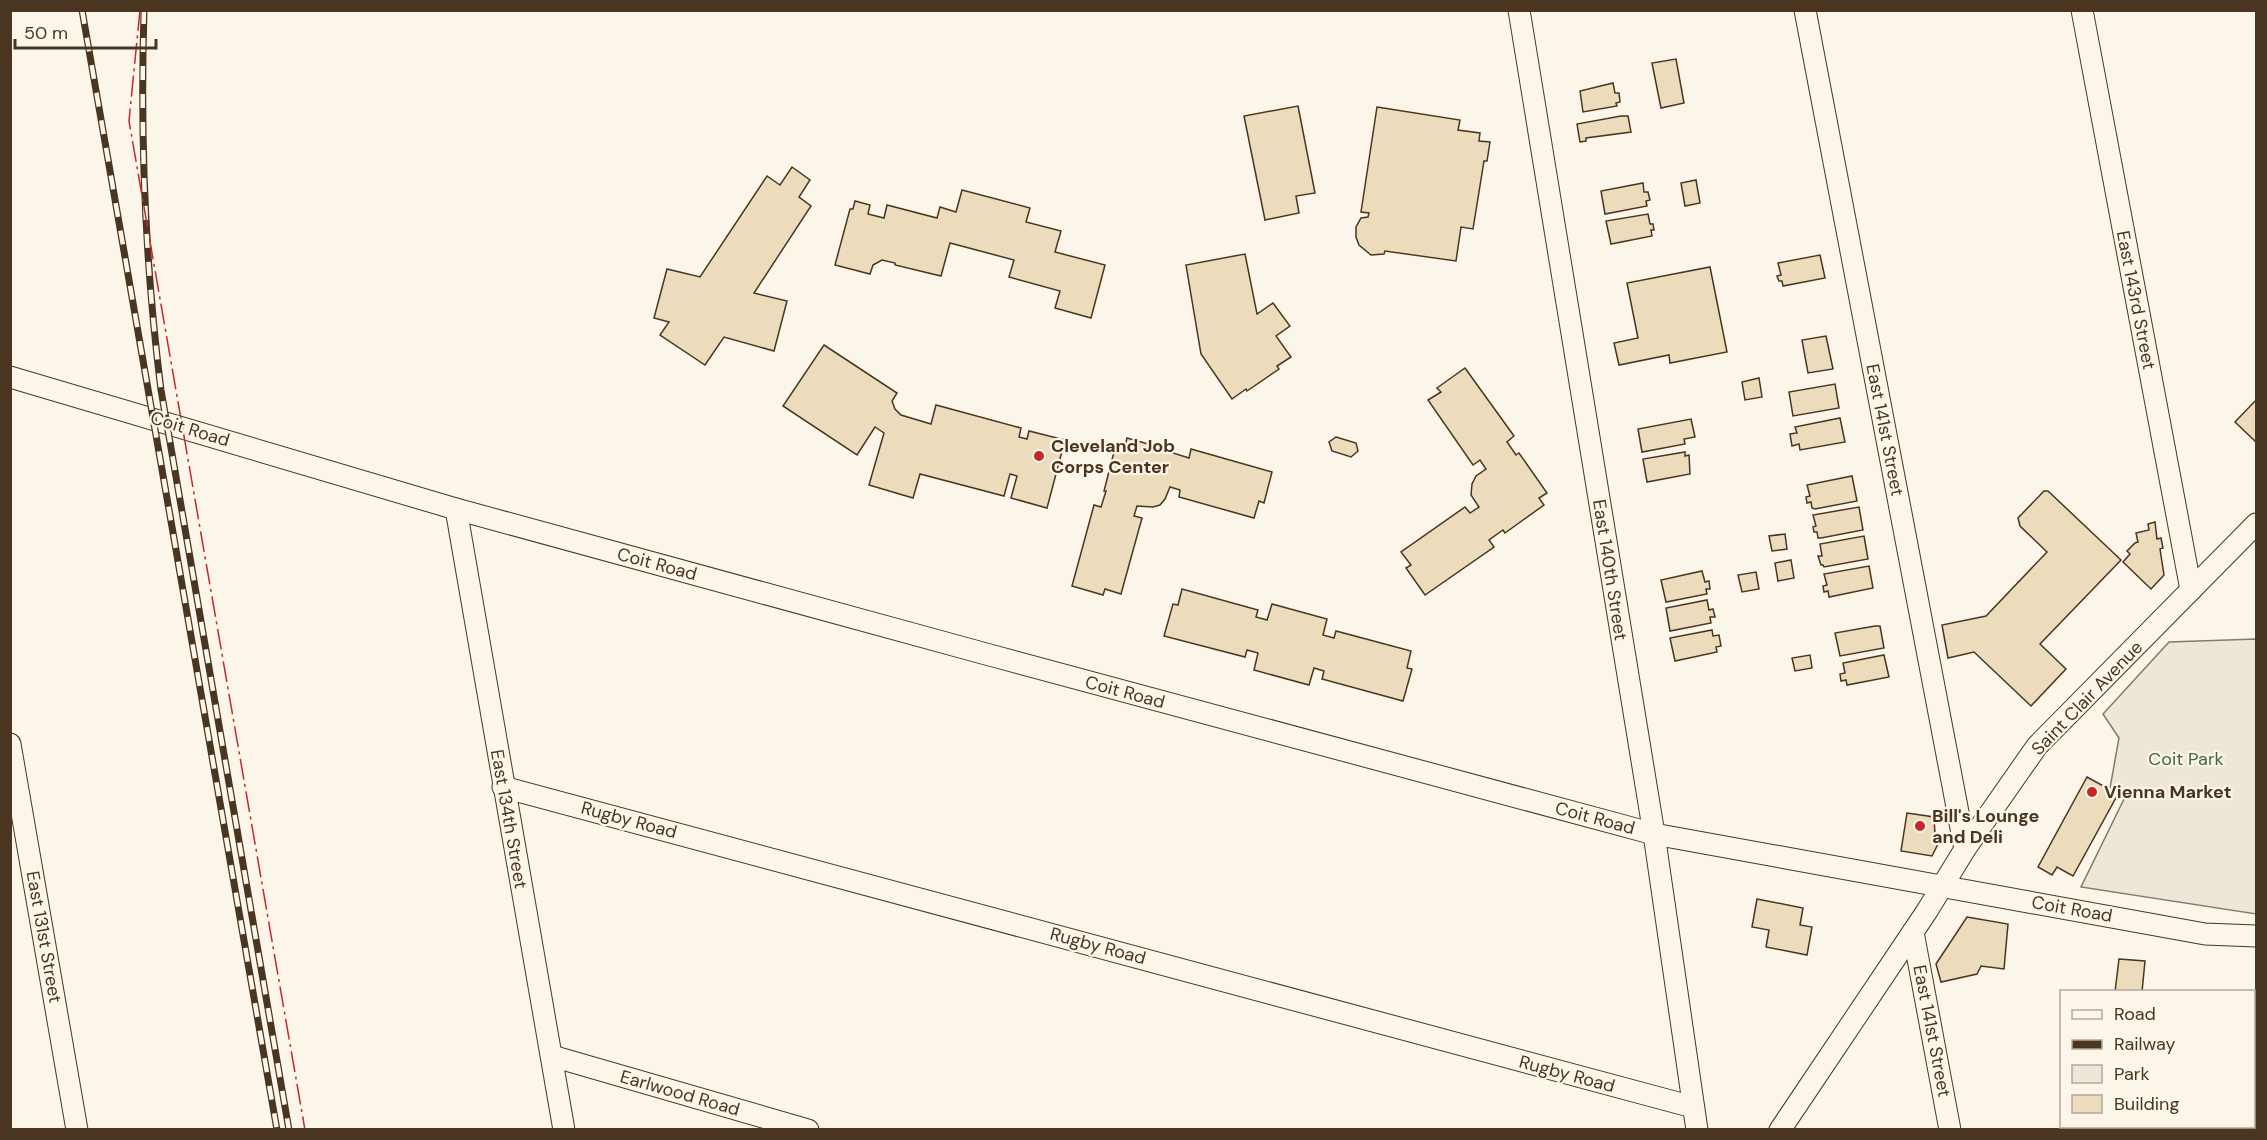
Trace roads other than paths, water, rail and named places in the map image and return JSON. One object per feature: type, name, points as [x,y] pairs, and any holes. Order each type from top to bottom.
[{"type":"street","name":"East 140th Street","points":[[1519,10],[1654,834],[1697,1130]]},
{"type":"street","name":"East 141st Street","points":[[1805,10],[1965,849]]},
{"type":"street","name":"East 143rd Street","points":[[2082,10],[2191,590]]},
{"type":"street","name":"Coit Road","points":[[10,377],[456,509],[997,658],[1654,834],[2205,934],[2256,936]]},
{"type":"street","name":"East 134th Street","points":[[456,509],[564,1130]]},
{"type":"street","name":"Saint Clair Avenue","points":[[1780,1130],[1913,932],[1965,849],[2037,746],[2256,524]]},
{"type":"street","name":"East 131st Street","points":[[10,744],[77,1130]]},
{"type":"street","name":"Rugby Road","points":[[503,787],[1693,1107]]},
{"type":"street","name":"East 141st Street","points":[[1913,932],[1950,1130]]},
{"type":"street","name":"Earlwood Road","points":[[552,1056],[808,1130]]},
{"type":"railway","points":[[82,10],[277,1130]]},
{"type":"railway","points":[[144,10],[145,200],[151,295],[161,390],[289,1130]]},
{"type":"place","name":"Cleveland Job Corps Center","points":[[1039,456]]},
{"type":"place","name":"Vienna Market","points":[[2092,792]]},
{"type":"place","name":"Bill's Lounge and Deli","points":[[1920,826]]},
{"type":"park label","name":"Coit Park","points":[[2186,759]]}]
